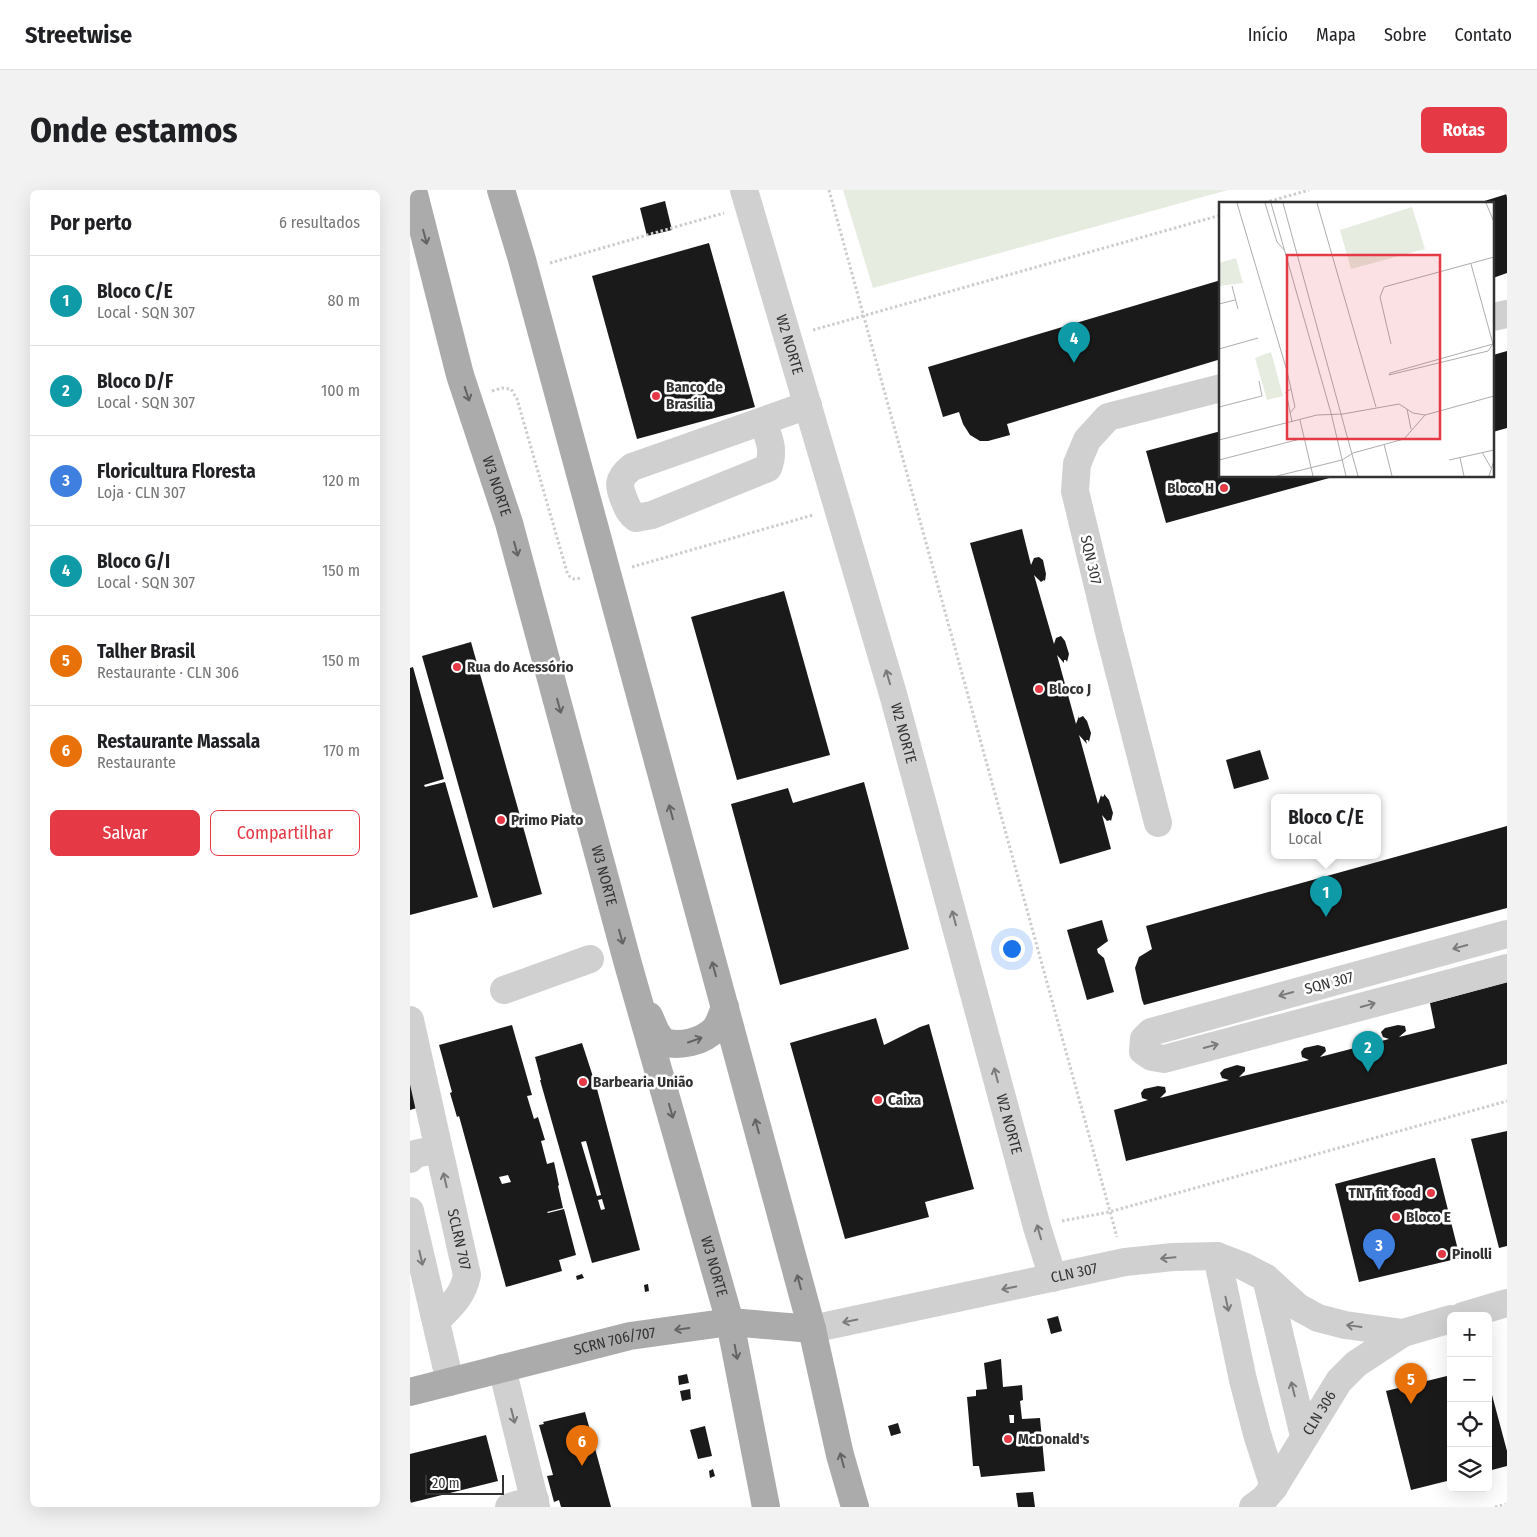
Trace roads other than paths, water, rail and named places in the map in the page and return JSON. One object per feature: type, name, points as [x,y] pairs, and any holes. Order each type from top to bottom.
[{"type":"main road","name":"W3 NORTE","points":[[412,190],[460,375],[509,522],[628,964],[730,1322],[766,1507]]},
{"type":"main road","points":[[501,190],[521,256],[812,1330],[840,1455],[854,1507]]},
{"type":"main road","points":[[628,964],[656,1032],[663,1042],[680,1044],[696,1041],[716,1028],[725,1007]]},
{"type":"main road","name":"CLN 307","points":[[730,1322],[812,1330]]},
{"type":"main road","name":"SCRN 706/707","points":[[410,1392],[630,1336],[730,1322]]},
{"type":"street","name":"W2 NORTE","points":[[746,198],[893,694],[1037,1226],[1053,1278]]},
{"type":"street","points":[[1494,317],[1507,314]]},
{"type":"street","name":"SQN 307","points":[[1158,823],[1108,632],[1077,501],[1075,491],[1077,464],[1088,440],[1108,416],[1219,388]]},
{"type":"street","points":[[764,421],[772,456],[768,468],[652,515],[636,518],[630,514],[620,490],[620,482],[625,472],[632,467],[808,405]]},
{"type":"street","name":"SQN 307","points":[[1507,934],[1151,1032],[1144,1039],[1143,1051],[1152,1057],[1164,1059],[1507,968]]},
{"type":"street","points":[[504,990],[590,959]]},
{"type":"street","name":"SCLRN 707","points":[[410,1020],[466,1275],[465,1287],[459,1297],[436,1321]]},
{"type":"street","points":[[410,1159],[415,1154],[438,1149]]},
{"type":"street","points":[[410,1211],[450,1382]]},
{"type":"street","points":[[1217,1256],[1243,1380],[1257,1434],[1274,1487]]},
{"type":"street","name":"CLN 307","points":[[812,1330],[1125,1262],[1173,1257],[1217,1256],[1243,1266],[1266,1278],[1298,1307],[1318,1318],[1345,1325],[1402,1333]]},
{"type":"street","points":[[1266,1278],[1304,1436]]},
{"type":"street","points":[[1477,1312],[1507,1303]]},
{"type":"street","points":[[1402,1333],[1447,1320]]},
{"type":"street","name":"CLN 306","points":[[1253,1507],[1264,1499],[1274,1487],[1339,1381],[1356,1364],[1402,1333]]},
{"type":"street","points":[[502,1368],[527,1505]]},
{"type":"place","name":"Bloco G/I","points":[[1074,363]]},
{"type":"place","name":"Banco de Brasília","points":[[656,396]]},
{"type":"place","name":"Bloco H","points":[[1224,488]]},
{"type":"place","name":"Rua do Acessório","points":[[457,667]]},
{"type":"place","name":"Bloco J","points":[[1039,689]]},
{"type":"place","name":"Primo Piato","points":[[501,820]]},
{"type":"place","name":"Bloco C/E","points":[[1326,917]]},
{"type":"place","name":"Bloco D/F","points":[[1368,1072]]},
{"type":"place","name":"Barbearia União","points":[[583,1082]]},
{"type":"place","name":"Caixa","points":[[878,1100]]},
{"type":"place","name":"TNT fit food","points":[[1431,1193]]},
{"type":"place","name":"Bloco E","points":[[1396,1217]]},
{"type":"place","name":"Pinolli","points":[[1442,1254]]},
{"type":"place","name":"Floricultura Floresta","points":[[1379,1270]]},
{"type":"place","name":"Talher Brasil","points":[[1411,1404]]},
{"type":"place","name":"McDonald's","points":[[1008,1439]]},
{"type":"place","name":"Restaurante Massala","points":[[582,1466]]}]
